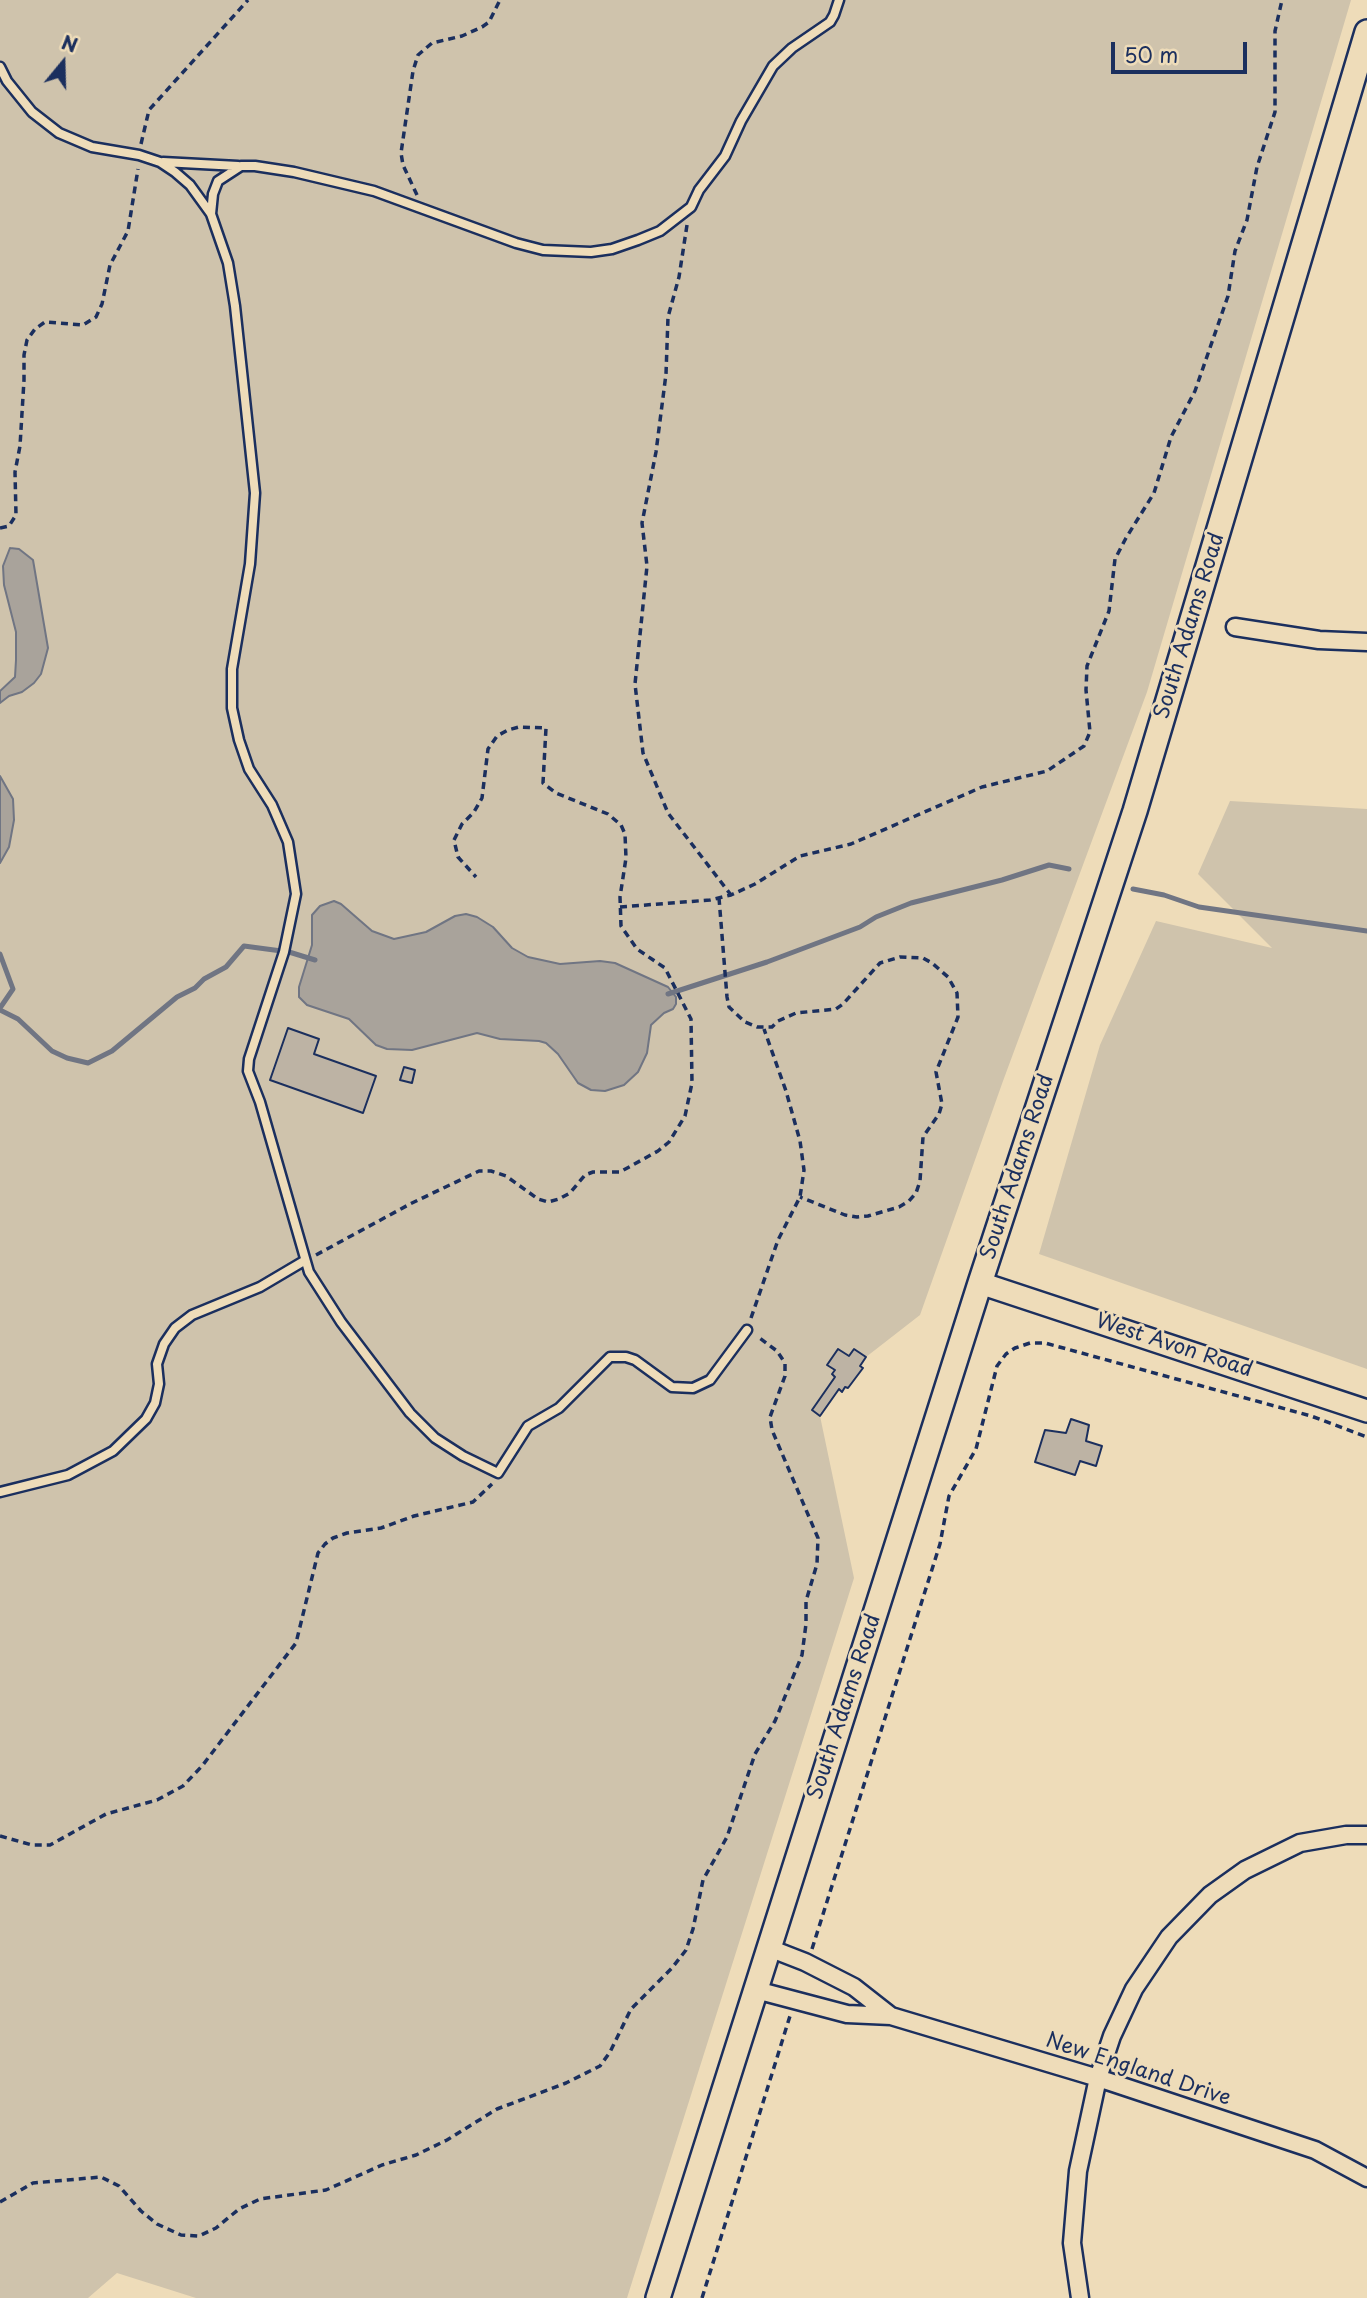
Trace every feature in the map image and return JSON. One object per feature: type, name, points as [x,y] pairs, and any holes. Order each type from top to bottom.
[{"type":"main road","name":"South Adams Road","points":[[658,2298],[980,1283],[1135,811],[1367,32]]},
{"type":"street","points":[[1235,627],[1319,640],[1367,642]]},
{"type":"street","name":"West Avon Road","points":[[980,1283],[1367,1411]]},
{"type":"street","points":[[1080,2298],[1072,2243],[1078,2171],[1098,2078],[1112,2036],[1134,1989],[1169,1937],[1210,1895],[1245,1870],[1300,1843],[1346,1835],[1367,1835]]},
{"type":"street","name":"New England Drive","points":[[769,1948],[807,1963],[854,1987],[891,2016]]},
{"type":"street","name":"New England Drive","points":[[755,1990],[847,2014],[891,2016],[1098,2078],[1315,2150],[1367,2178]]},
{"type":"lane","points":[[0,67],[7,81],[32,112],[59,133],[92,147],[139,155],[160,162],[255,166],[295,172],[374,191],[516,243],[566,253],[612,249],[638,240],[660,230],[691,207],[699,190],[725,156],[741,121],[773,66],[792,48],[830,22],[838,8],[839,0]]},
{"type":"lane","points":[[160,162],[190,185],[211,214],[228,263],[235,306],[255,493],[250,564],[232,669],[232,708],[239,740],[250,769],[272,806],[288,842],[296,894],[284,952],[249,1059],[248,1071],[291,1207],[304,1261],[341,1322],[410,1413],[435,1438],[498,1473],[528,1426],[565,1403],[610,1357],[635,1360],[672,1387],[694,1388],[710,1380],[747,1330]]},
{"type":"lane","points":[[211,214],[213,194],[218,181],[241,166]]},
{"type":"lane","points":[[0,1492],[68,1475],[113,1451],[146,1419],[155,1403],[159,1384],[157,1364],[164,1345],[175,1328],[192,1315],[260,1287],[304,1261]]},
{"type":"path","points":[[0,528],[9,526],[16,514],[15,472],[20,446],[27,340],[35,329],[46,322],[83,325],[92,321],[99,312],[110,265],[128,230],[149,110],[248,0]]},
{"type":"path","points":[[420,207],[415,188],[402,165],[401,153],[412,71],[418,55],[432,43],[462,36],[482,27],[489,22],[500,0]]},
{"type":"path","points":[[620,907],[731,895],[755,884],[800,856],[851,844],[982,787],[1047,771],[1084,746],[1090,732],[1087,666],[1109,611],[1115,559],[1154,493],[1171,437],[1195,391],[1228,296],[1235,250],[1247,220],[1257,167],[1275,112],[1275,31],[1282,0]]},
{"type":"path","points":[[691,207],[679,277],[667,324],[666,374],[656,452],[642,523],[647,566],[635,684],[643,752],[668,813],[731,895]]},
{"type":"path","points":[[304,1261],[410,1203],[479,1171],[491,1171],[506,1176],[538,1199],[548,1202],[559,1199],[570,1193],[584,1175],[593,1172],[620,1172],[658,1151],[678,1130],[685,1116],[690,1095],[691,1019],[664,968],[637,950],[621,926],[620,907],[627,847],[625,834],[621,825],[608,814],[556,793],[543,783],[546,728],[519,727],[508,730],[497,736],[488,749],[482,798],[474,812],[462,824],[454,840],[457,856],[476,877]]},
{"type":"path","points":[[719,898],[729,1007],[737,1016],[757,1027],[772,1027],[778,1021],[796,1013],[836,1009],[856,991],[873,970],[888,959],[915,957],[932,963],[948,977],[957,993],[958,1017],[936,1072],[942,1104],[939,1114],[923,1137],[920,1181],[916,1193],[899,1207],[857,1217],[800,1197]]},
{"type":"path","points":[[0,2202],[33,2183],[101,2177],[119,2186],[141,2211],[157,2224],[181,2235],[199,2235],[216,2228],[239,2209],[260,2199],[326,2190],[382,2165],[416,2155],[498,2109],[566,2083],[600,2066],[631,2009],[673,1968],[686,1950],[703,1880],[727,1837],[755,1754],[779,1713],[802,1655],[806,1601],[817,1564],[818,1538],[772,1430],[770,1417],[785,1376],[785,1363],[771,1346],[747,1330],[778,1240],[800,1197],[804,1170],[800,1141],[775,1053],[765,1028]]},
{"type":"path","points":[[807,1963],[940,1544],[949,1496],[975,1449],[997,1366],[1006,1354],[1023,1345],[1045,1343],[1311,1416],[1367,1437]]},
{"type":"path","points":[[0,1836],[32,1845],[50,1845],[106,1814],[156,1800],[183,1786],[202,1766],[296,1643],[318,1553],[325,1544],[347,1533],[368,1531],[414,1516],[473,1502],[489,1488],[498,1473]]},
{"type":"path","points":[[702,2298],[795,2001]]},
{"type":"shaded area","points":[[0,0],[1351,0],[1147,692],[1003,1081],[920,1315],[866,1357],[855,1349],[849,1356],[838,1349],[827,1365],[835,1370],[832,1374],[835,1377],[812,1409],[820,1416],[854,1578],[627,2298],[196,2298],[117,2273],[88,2298],[0,2298]]},
{"type":"shaded area","points":[[10,548],[19,549],[33,560],[48,648],[41,674],[34,683],[0,703],[0,691],[15,677],[16,632],[4,585],[3,566]]},
{"type":"shaded area","points":[[0,776],[13,799],[14,820],[9,847],[0,863]]},
{"type":"shaded area","points":[[1230,801],[1367,809],[1367,1369],[1039,1254],[1100,1045],[1156,921],[1272,948],[1198,874]]},
{"type":"shaded area","points":[[334,901],[372,931],[394,939],[426,932],[455,916],[466,914],[477,917],[493,927],[512,948],[528,957],[560,964],[600,961],[615,963],[668,987],[676,997],[676,1004],[651,1025],[647,1053],[638,1072],[624,1085],[605,1091],[591,1090],[578,1083],[558,1054],[546,1043],[539,1041],[500,1039],[477,1033],[412,1050],[387,1049],[376,1045],[349,1019],[307,1005],[299,997],[299,987],[312,945],[312,915],[320,906]]},
{"type":"building","points":[[288,1028],[319,1039],[314,1054],[376,1076],[363,1113],[270,1080]]},
{"type":"building","points":[[404,1067],[415,1070],[412,1083],[400,1080]]},
{"type":"building","points":[[838,1349],[849,1356],[854,1349],[866,1357],[860,1366],[863,1368],[848,1388],[845,1387],[842,1392],[839,1389],[820,1416],[812,1410],[835,1377],[832,1374],[835,1370],[827,1365]]},
{"type":"building","points":[[1071,1419],[1089,1425],[1086,1441],[1102,1446],[1096,1466],[1080,1461],[1075,1475],[1035,1462],[1045,1430],[1066,1433]]},
{"type":"waterway","points":[[668,994],[767,962],[860,927],[876,917],[911,903],[1049,865],[1069,869]]},
{"type":"waterway","points":[[1133,889],[1164,895],[1199,907],[1367,931]]},
{"type":"waterway","points":[[0,1010],[18,1019],[52,1051],[88,1063],[112,1051],[177,997],[226,967],[244,946],[289,952],[315,960]]},
{"type":"waterway","points":[[0,954],[13,989],[0,1008]]}]
